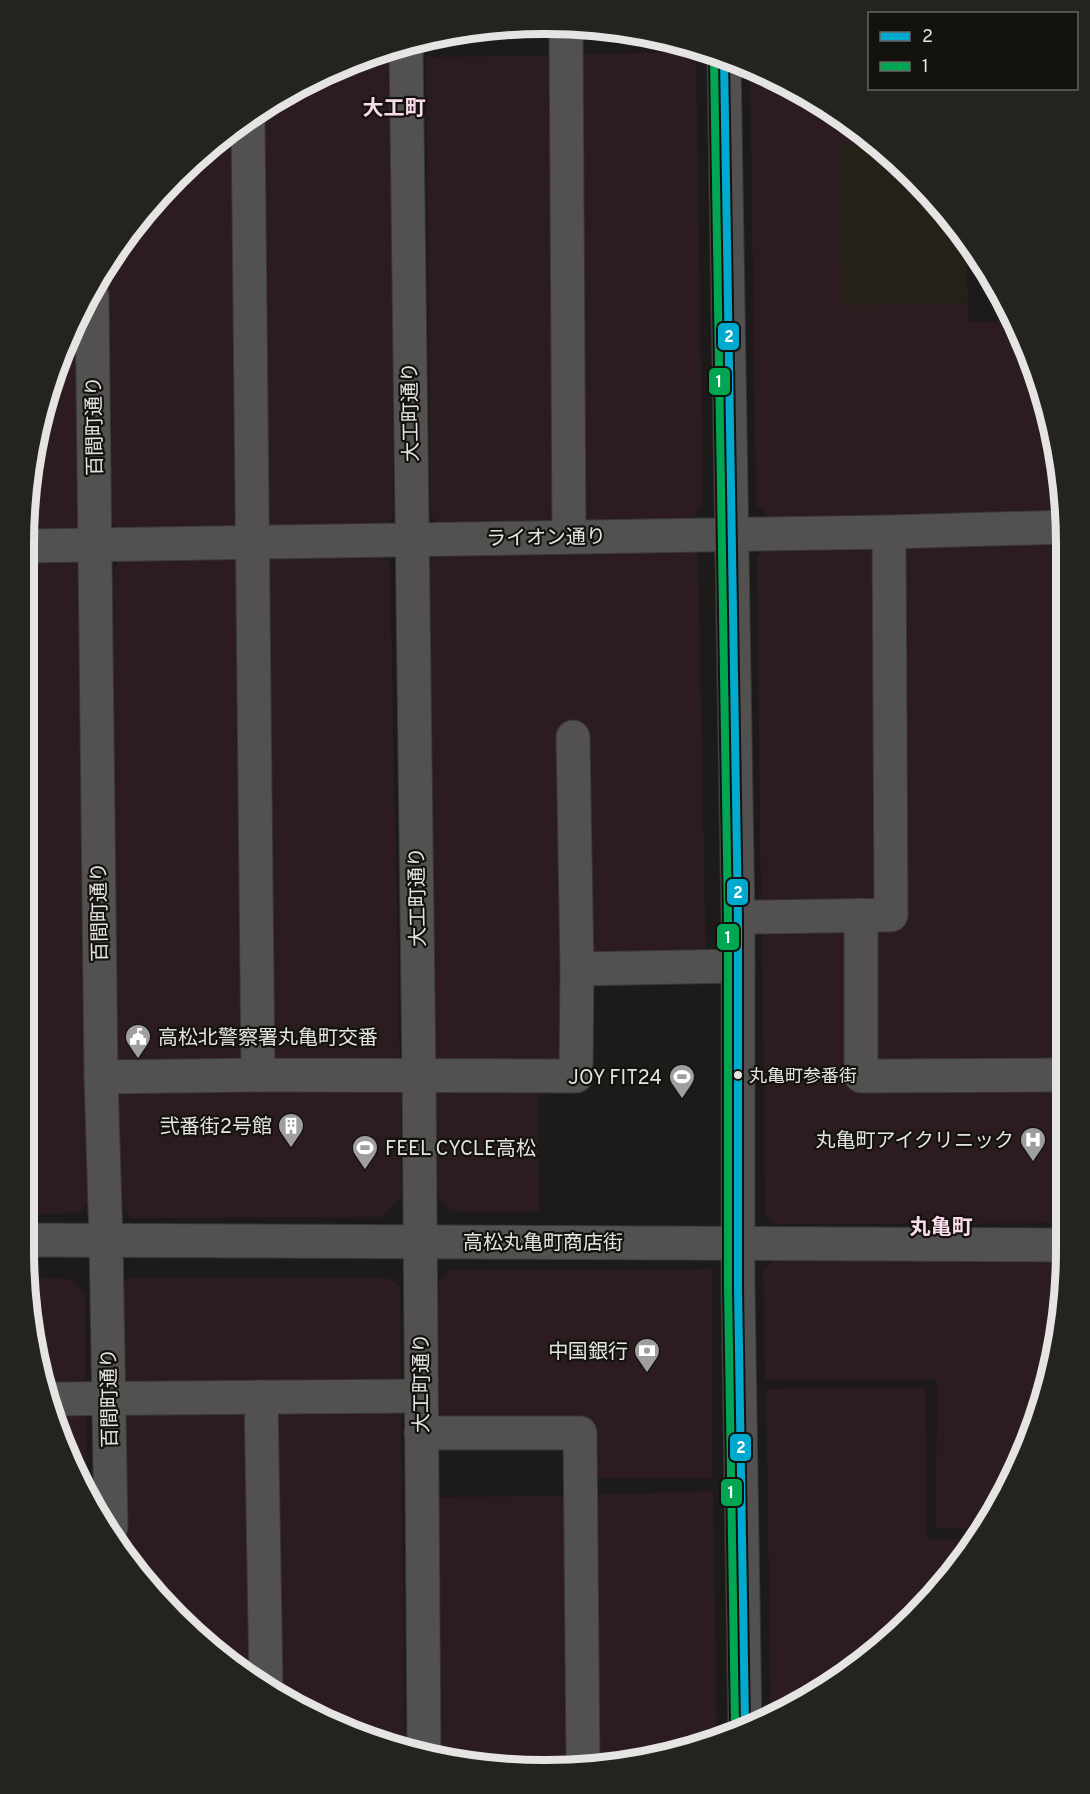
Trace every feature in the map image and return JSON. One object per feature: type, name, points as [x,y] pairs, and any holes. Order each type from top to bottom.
[{"type":"street","points":[[566,35],[569,536]]},
{"type":"street","name":"大工町通り","points":[[406,54],[419,1075],[424,1745]]},
{"type":"street","points":[[724,67],[733,534],[745,1719]]},
{"type":"street","points":[[248,130],[258,1075]]},
{"type":"street","name":"百間町通り","points":[[92,310],[101,1077],[111,1517]]},
{"type":"street","name":"ライオン通り","points":[[34,546],[1055,527]]},
{"type":"street","points":[[755,917],[891,915],[889,532]]},
{"type":"street","points":[[101,1077],[576,1076],[577,969],[573,737]]},
{"type":"street","points":[[861,915],[861,1076],[1056,1075]]},
{"type":"street","points":[[577,969],[738,966]]},
{"type":"street","name":"高松丸亀町商店街","points":[[34,1240],[1056,1245]]},
{"type":"street","points":[[58,1399],[421,1396]]},
{"type":"street","points":[[261,1397],[266,1676]]},
{"type":"street","points":[[421,1433],[580,1434],[584,1757]]},
{"type":"shaded area","points":[[678,52],[696,58],[703,504],[691,520],[573,522],[568,54]]},
{"type":"shaded area","points":[[560,56],[565,522],[438,524],[430,514],[426,57]]},
{"type":"shaded area","points":[[393,58],[393,517],[382,527],[259,531],[252,127],[319,87],[350,73]]},
{"type":"shaded area","points":[[750,78],[800,103],[863,145],[838,146],[842,305],[968,303],[969,322],[1004,321],[1017,350],[1038,413],[1046,445],[1054,513],[769,518],[756,504]]},
{"type":"shaded area","points":[[243,134],[251,530],[120,532],[110,520],[106,285],[140,234],[161,208],[208,161]]},
{"type":"shaded area","points":[[863,145],[882,161],[929,208],[966,257],[968,303],[842,305],[838,146]]},
{"type":"shaded area","points":[[81,332],[82,533],[35,535],[44,445],[62,381]]},
{"type":"shaded area","points":[[1056,541],[1056,1070],[866,1072],[865,921],[896,921],[895,542]]},
{"type":"shaded area","points":[[687,543],[698,554],[706,963],[580,963],[573,1074],[432,1071],[428,563],[441,549]]},
{"type":"shaded area","points":[[884,543],[886,910],[761,912],[757,557],[768,545]]},
{"type":"shaded area","points":[[380,553],[390,564],[400,1070],[263,1072],[254,557]]},
{"type":"shaded area","points":[[248,555],[251,1073],[117,1075],[113,570],[122,559]]},
{"type":"shaded area","points":[[85,558],[87,1203],[79,1213],[34,1214],[34,560]]},
{"type":"shaded area","points":[[858,920],[859,1079],[1056,1078],[1056,1223],[775,1224],[765,1214],[762,922]]},
{"type":"shaded area","points":[[117,1079],[401,1079],[401,1197],[382,1217],[132,1218],[120,1204]]},
{"type":"shaded area","points":[[433,1083],[538,1083],[539,1211],[451,1211],[434,1194]]},
{"type":"shaded area","points":[[1056,1256],[1051,1316],[1038,1381],[1017,1444],[1003,1475],[972,1529],[936,1528],[937,1380],[765,1380],[763,1269],[776,1258]]},
{"type":"shaded area","points":[[712,1269],[712,1478],[586,1478],[585,1428],[439,1429],[438,1283],[451,1270]]},
{"type":"shaded area","points":[[36,1278],[69,1279],[85,1292],[85,1396],[57,1396],[44,1349]]},
{"type":"shaded area","points":[[130,1278],[388,1278],[400,1286],[405,1739],[350,1721],[319,1707],[261,1673],[234,1654],[208,1633],[161,1586],[127,1541],[122,1284]]},
{"type":"shaded area","points":[[925,1388],[927,1539],[965,1539],[929,1586],[882,1633],[829,1673],[771,1707],[766,1389]]},
{"type":"shaded area","points":[[58,1401],[86,1401],[87,1475],[73,1444]]},
{"type":"shaded area","points":[[713,1491],[717,1729],[645,1750],[588,1757],[585,1495]]},
{"type":"shaded area","points":[[575,1496],[578,1758],[545,1760],[512,1758],[442,1749],[439,1497]]},
{"type":"transit line","name":"1","points":[[714,64],[728,920],[728,1288],[735,1723]]},
{"type":"transit line","name":"2","points":[[724,67],[738,920],[738,1288],[745,1719]]},
{"type":"place","name":"高松北警察署丸亀町交番","points":[[138,1060]]},
{"type":"place","name":"丸亀町参番街","points":[[738,1075]]},
{"type":"place","name":"JOY FIT24","points":[[682,1100]]},
{"type":"place","name":"弐番街2号館","points":[[291,1149]]},
{"type":"place","name":"丸亀町アイクリニック","points":[[1033,1163]]},
{"type":"place","name":"FEEL CYCLE高松","points":[[365,1171]]},
{"type":"place","name":"中国銀行","points":[[647,1374]]},
{"type":"district","name":"大工町","points":[[394,108]]},
{"type":"district","name":"丸亀町","points":[[941,1227]]}]
